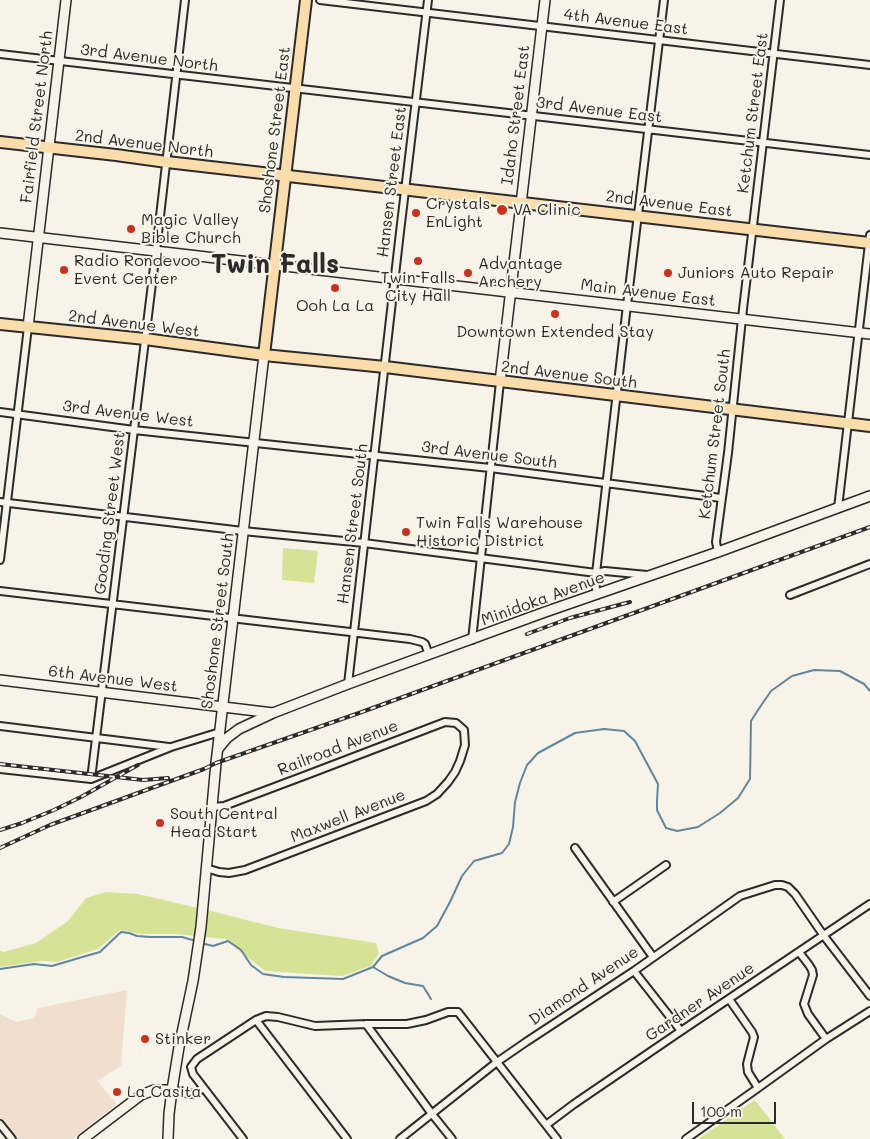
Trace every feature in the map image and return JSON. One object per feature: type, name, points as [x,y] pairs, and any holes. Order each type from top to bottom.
[{"type":"main road","name":"Shoshone Street East","points":[[274,264],[306,0]]},
{"type":"main road","name":"2nd Avenue North","points":[[0,142],[285,175]]},
{"type":"main road","name":"2nd Avenue East","points":[[285,175],[752,229],[870,240]]},
{"type":"main road","name":"Shoshone Street South","points":[[264,355],[274,264]]},
{"type":"main road","name":"2nd Avenue West","points":[[0,324],[145,339],[264,355]]},
{"type":"main road","name":"2nd Avenue South","points":[[264,355],[385,367],[870,426]]},
{"type":"street","name":"Fairfield Street North","points":[[28,328],[66,0]]},
{"type":"street","name":"Gooding Street West","points":[[91,779],[185,0]]},
{"type":"street","name":"4th Avenue East","points":[[320,0],[870,65]]},
{"type":"street","name":"Hansen Street East","points":[[385,367],[428,0]]},
{"type":"street","name":"Idaho Street East","points":[[500,382],[544,0]]},
{"type":"street","points":[[597,595],[596,573],[664,0]]},
{"type":"street","name":"Ketchum Street East","points":[[742,319],[780,0]]},
{"type":"street","name":"3rd Avenue North","points":[[0,54],[295,88]]},
{"type":"street","name":"3rd Avenue East","points":[[295,88],[870,154]]},
{"type":"street","name":"Main Avenue East","points":[[0,233],[870,334]]},
{"type":"street","points":[[838,508],[870,240]]},
{"type":"street","name":"Ketchum Street South","points":[[718,552],[716,542],[728,453],[742,319]]},
{"type":"street","points":[[0,560],[3,503],[28,328]]},
{"type":"street","name":"Shoshone Street South","points":[[168,1139],[172,1090],[193,981],[201,927],[218,749],[264,355]]},
{"type":"street","name":"Hansen Street South","points":[[348,684],[385,367]]},
{"type":"street","points":[[472,640],[500,382]]},
{"type":"street","name":"3rd Avenue West","points":[[0,412],[134,430],[254,443]]},
{"type":"street","name":"3rd Avenue South","points":[[254,443],[490,468],[721,498]]},
{"type":"street","name":"Minidoka Avenue","points":[[223,707],[273,713],[545,612],[651,576],[870,496]]},
{"type":"street","points":[[3,503],[364,544],[596,573],[605,571],[651,576]]},
{"type":"street","points":[[790,595],[870,564]]},
{"type":"street","points":[[0,591],[422,642],[425,644],[429,655]]},
{"type":"street","name":"6th Avenue West","points":[[0,680],[223,707]]},
{"type":"street","points":[[218,749],[227,738],[239,729],[273,713]]},
{"type":"street","name":"Railroad Avenue","points":[[212,807],[224,806],[445,722],[456,723],[464,730],[464,738]]},
{"type":"street","points":[[0,726],[170,747]]},
{"type":"street","points":[[0,769],[91,779],[170,747],[220,732]]},
{"type":"street","name":"Maxwell Avenue","points":[[206,870],[229,873],[246,870],[426,801],[438,794],[455,772],[465,745],[464,738]]},
{"type":"street","points":[[575,848],[653,957]]},
{"type":"street","points":[[613,902],[666,865]]},
{"type":"street","name":"Diamond Avenue","points":[[400,1139],[497,1062],[634,971],[740,896],[776,885],[788,887],[824,936]]},
{"type":"street","name":"Gardner Avenue","points":[[546,1125],[681,1031],[870,904]]},
{"type":"street","points":[[824,936],[870,996]]},
{"type":"street","points":[[799,952],[812,970],[804,1004],[808,1014],[826,1039]]},
{"type":"street","points":[[634,971],[681,1031]]},
{"type":"street","points":[[729,999],[752,1032],[754,1038],[747,1064],[748,1072],[758,1088]]},
{"type":"street","points":[[686,1139],[826,1039],[870,1011]]},
{"type":"street","points":[[243,1139],[203,1088],[193,1074],[191,1067],[197,1059],[256,1020],[266,1016],[278,1017],[315,1026],[406,1024],[426,1020],[448,1012],[458,1012],[557,1139]]},
{"type":"street","points":[[256,1020],[347,1139]]},
{"type":"street","points":[[366,1024],[452,1139]]},
{"type":"street","points":[[83,1139],[141,1095],[154,1090],[172,1090],[190,1094],[196,1093],[203,1088]]},
{"type":"street","points":[[0,1124],[12,1139]]},
{"type":"shaded area","points":[[127,990],[121,1066],[97,1081],[117,1104],[72,1139],[15,1139],[0,1119],[0,1014],[16,1022],[34,1018],[38,1008]]},
{"type":"green space","points":[[283,548],[318,551],[314,583],[282,580]]},
{"type":"green space","points":[[106,892],[138,894],[278,928],[376,943],[379,953],[371,966],[342,976],[265,971],[225,939],[176,934],[141,934],[120,930],[98,949],[57,962],[43,961],[0,967],[0,950],[3,952],[36,943],[68,921],[86,898]]},
{"type":"green space","points":[[755,1100],[785,1139],[698,1139]]},
{"type":"waterway","points":[[201,943],[213,946],[228,941],[241,950],[251,965],[263,974],[284,977],[343,979],[373,967],[382,956],[423,938],[437,926],[462,876],[474,861],[502,853],[509,844],[513,827],[515,802],[520,783],[527,765],[538,753],[575,733],[604,729],[624,731],[635,741],[658,784],[657,810],[666,828],[677,831],[698,827],[720,813],[738,798],[750,779],[751,721],[771,691],[792,676],[814,670],[840,671],[864,684],[870,691]]},
{"type":"waterway","points":[[0,969],[34,964],[52,966],[100,952],[121,932],[137,936],[182,937],[196,941]]},
{"type":"waterway","points":[[373,967],[405,983],[423,986],[431,999]]},
{"type":"railway","points":[[0,848],[50,825],[216,763],[359,713],[870,527]]},
{"type":"railway","points":[[527,634],[570,618],[630,602]]},
{"type":"railway","points":[[0,764],[143,780],[168,778]]},
{"type":"railway","points":[[0,830],[54,810],[138,765]]},
{"type":"place","name":"VA Clinic","points":[[502,210]]},
{"type":"place","name":"Crystals EnLight","points":[[416,213]]},
{"type":"place","name":"Magic Valley Bible Church","points":[[131,229]]},
{"type":"place","name":"Twin Falls City Hall","points":[[418,261]]},
{"type":"place","name":"Radio Rondevoo Event Center","points":[[64,270]]},
{"type":"place","name":"Advantage Archery","points":[[468,273]]},
{"type":"place","name":"Juniors Auto Repair","points":[[668,273]]},
{"type":"place","name":"Ooh La La","points":[[335,288]]},
{"type":"place","name":"Downtown Extended Stay","points":[[555,314]]},
{"type":"place","name":"Twin Falls Warehouse Historic District","points":[[406,532]]},
{"type":"place","name":"South Central Head Start","points":[[160,823]]},
{"type":"place","name":"Stinker","points":[[145,1039]]},
{"type":"place","name":"La Casita","points":[[117,1092]]},
{"type":"district","name":"Twin Falls","points":[[275,265]]}]
